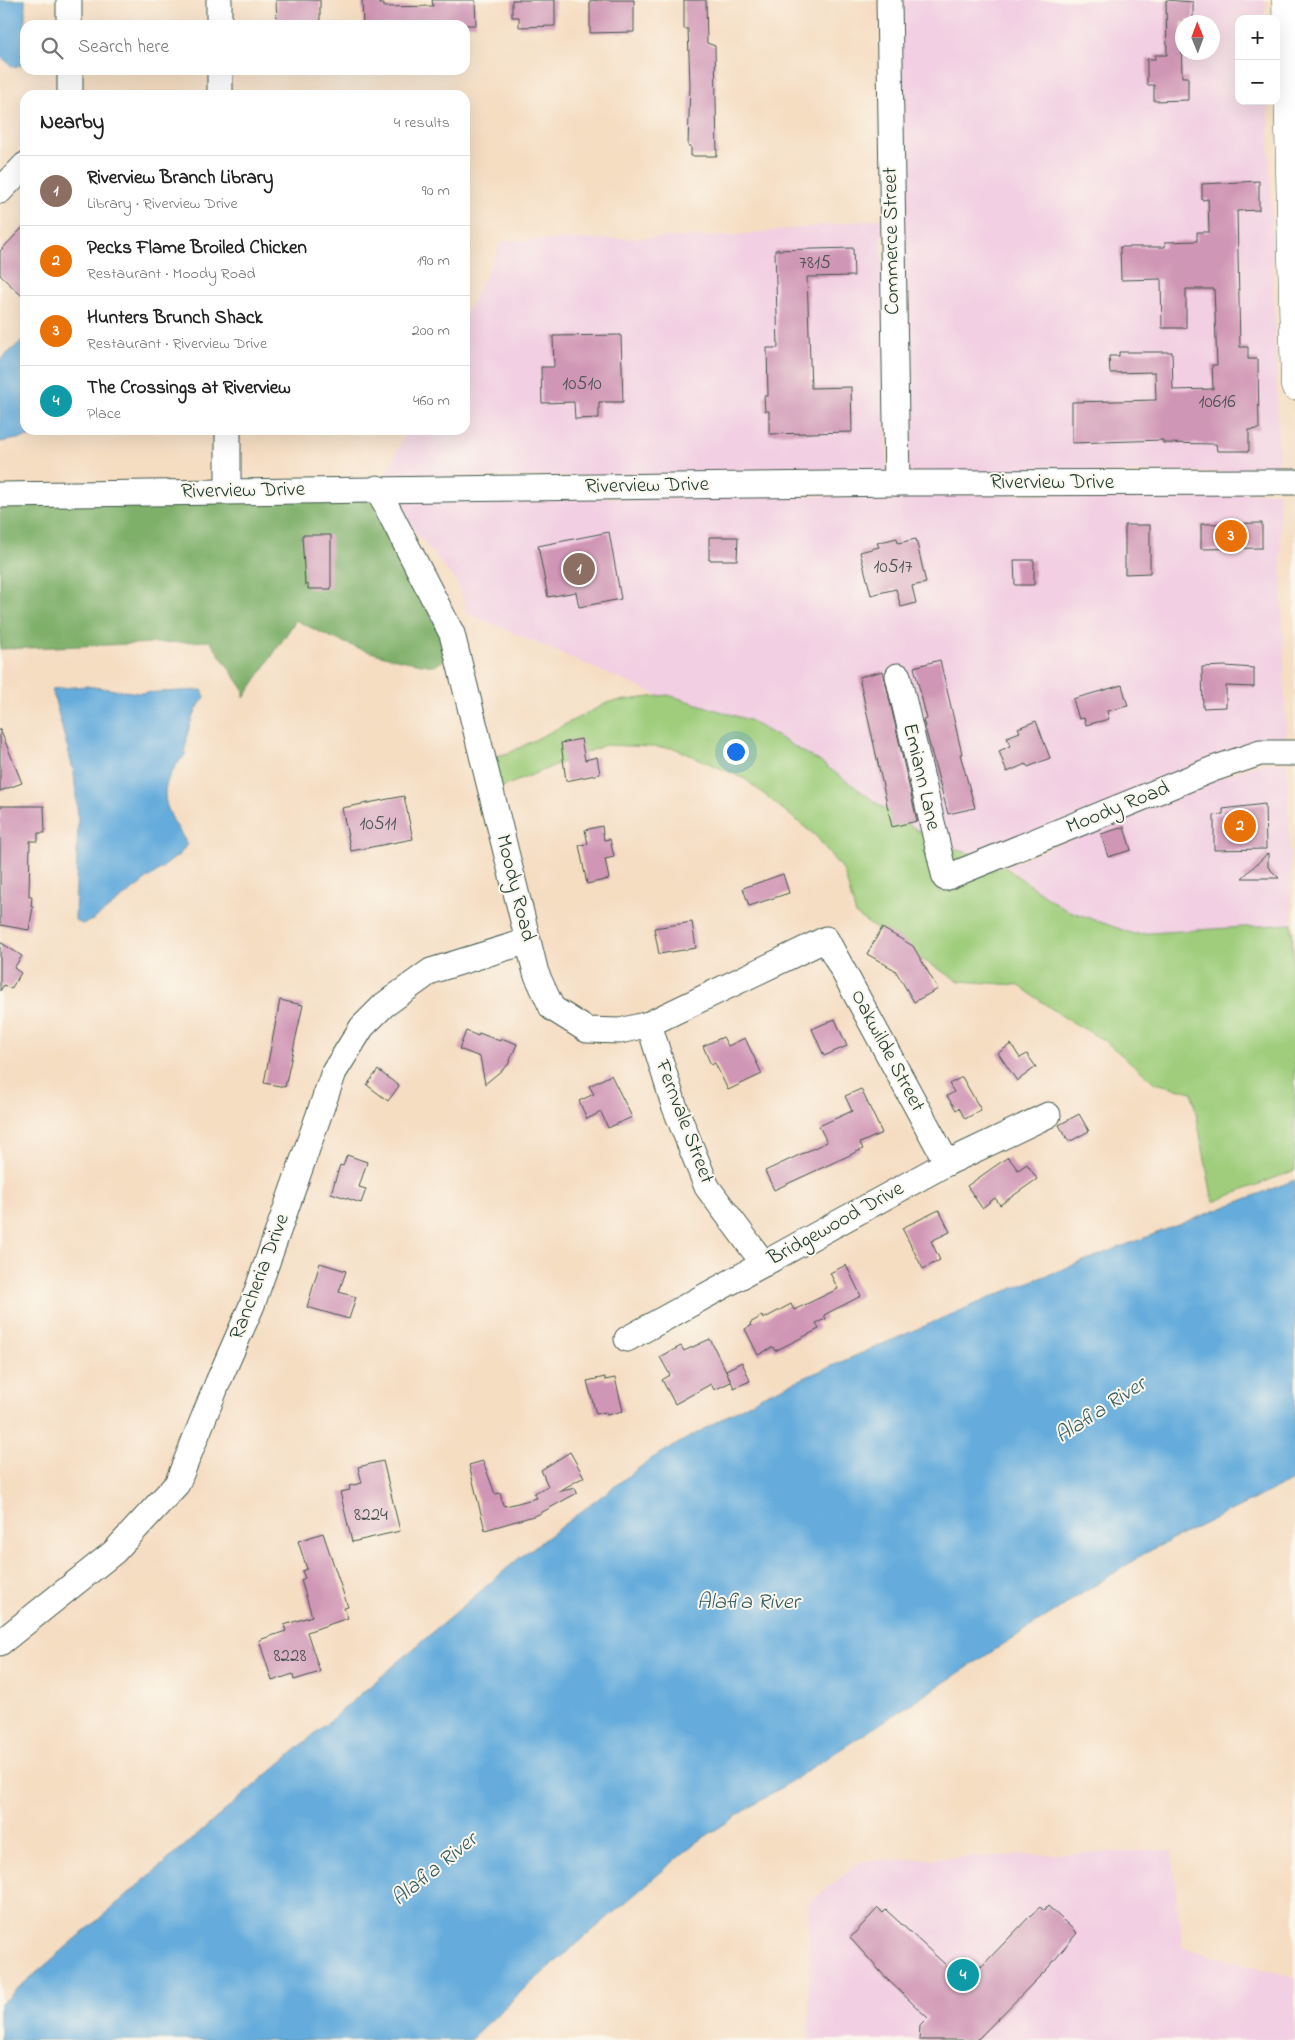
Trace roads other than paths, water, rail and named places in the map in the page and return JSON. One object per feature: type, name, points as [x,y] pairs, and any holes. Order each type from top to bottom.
[{"type":"main road","points":[[1286,0],[1295,386]]},
{"type":"street","points":[[69,0],[69,20]]},
{"type":"street","points":[[219,0],[219,20]]},
{"type":"street","name":"Commerce Street","points":[[889,0],[897,483]]},
{"type":"street","points":[[70,75],[70,90]]},
{"type":"street","points":[[220,75],[220,90]]},
{"type":"street","points":[[0,191],[20,170]]},
{"type":"street","points":[[228,435],[228,492]]},
{"type":"street","name":"Riverview Drive","points":[[0,495],[377,488],[897,483],[1295,482]]},
{"type":"street","name":"Moody Road","points":[[377,488],[452,634],[536,973],[552,1008],[587,1030],[620,1031],[649,1024],[826,939]]},
{"type":"street","name":"Emiann Lane","points":[[898,676],[945,878]]},
{"type":"street","name":"Moody Road","points":[[945,878],[1260,752],[1295,752]]},
{"type":"street","name":"Oakwilde Street","points":[[826,939],[947,1164]]},
{"type":"street","name":"Rancheria Drive","points":[[0,1643],[114,1552],[177,1484],[218,1382],[252,1305],[334,1072],[362,1027],[384,1005],[431,971],[528,941]]},
{"type":"street","name":"Fernvale Street","points":[[649,1024],[674,1106],[707,1187],[764,1264]]},
{"type":"street","name":"Bridgewood Drive","points":[[627,1339],[947,1164],[1048,1115]]},
{"type":"water","points":[[0,0],[25,0],[25,20],[20,20],[20,65],[13,67],[0,56]]},
{"type":"water","points":[[20,342],[20,435],[40,435],[0,442],[0,360]]},
{"type":"water","points":[[86,686],[139,693],[202,690],[205,697],[196,710],[190,724],[185,755],[168,779],[165,789],[168,809],[187,844],[180,854],[93,920],[82,924],[75,920],[78,817],[74,773],[52,689]]},
{"type":"water","name":"Alafia River","points":[[1295,1180],[1295,1479],[1145,1553],[695,1843],[524,1989],[470,2040],[0,2040],[0,2004],[518,1559],[651,1459],[762,1396],[1006,1291]]},
{"type":"place","name":"Hunters Brunch Shack","points":[[1231,536]]},
{"type":"place","name":"Riverview Branch Library","points":[[579,569]]},
{"type":"place","name":"Pecks Flame Broiled Chicken","points":[[1240,826]]},
{"type":"place","name":"The Crossings at Riverview","points":[[963,1975]]}]
